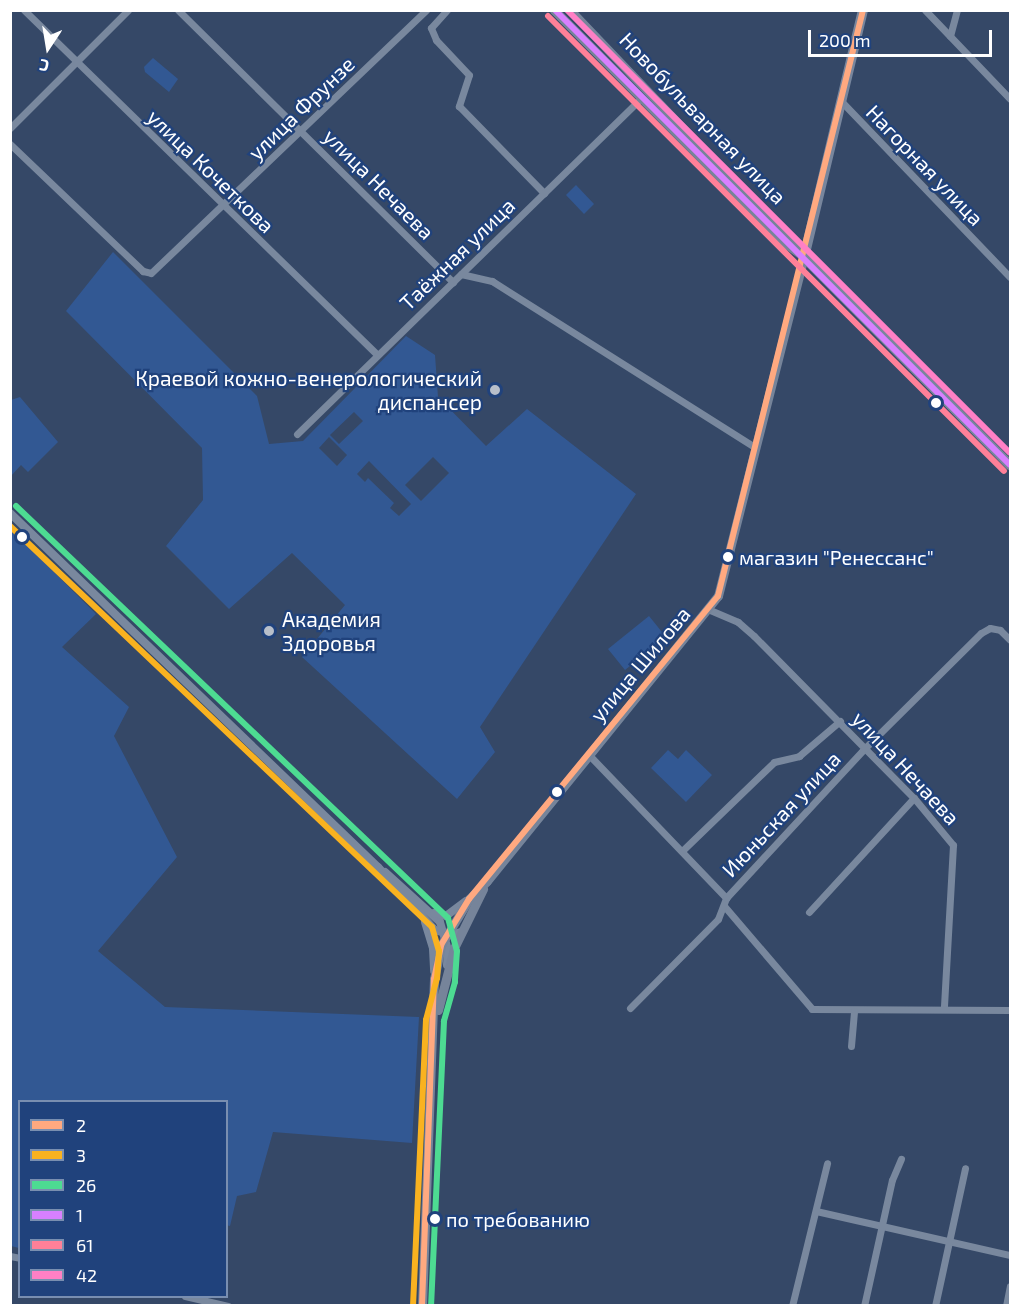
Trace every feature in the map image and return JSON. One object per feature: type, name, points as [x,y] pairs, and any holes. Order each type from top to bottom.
[{"type":"main road","name":"Новобульварная улица","points":[[554,10],[785,243],[804,257],[1011,465]]},
{"type":"main road","name":"Новобульварная улица","points":[[570,10],[787,233],[804,257]]},
{"type":"main road","name":"улица Шилова","points":[[422,1305],[435,1020],[434,979],[446,934],[468,899],[487,881],[710,610],[726,574],[863,10]]},
{"type":"main road","points":[[435,1020],[461,932],[487,881]]},
{"type":"street","name":"улица Кочеткова","points":[[24,10],[376,354]]},
{"type":"street","points":[[10,128],[128,10]]},
{"type":"street","name":"улица Нечаева","points":[[178,10],[453,282]]},
{"type":"street","name":"улица Фрунзе","points":[[10,144],[143,271],[157,270],[426,10]]},
{"type":"street","points":[[447,10],[431,28],[436,40],[470,75],[459,105],[544,193]]},
{"type":"street","points":[[925,10],[1011,99]]},
{"type":"street","points":[[950,36],[957,10]]},
{"type":"street","name":"Таёжная улица","points":[[297,434],[376,354],[641,98]]},
{"type":"street","name":"Нагорная улица","points":[[841,101],[1011,277]]},
{"type":"street","points":[[461,274],[492,281],[657,383],[756,448]]},
{"type":"street","points":[[10,513],[378,867],[432,912],[446,934],[446,980]]},
{"type":"street","name":"улица Нечаева","points":[[710,610],[738,622],[840,721],[947,836],[955,854],[944,1008]]},
{"type":"street","name":"Июньская улица","points":[[630,1008],[718,919],[726,897],[865,748],[990,628],[1000,630],[1011,640]]},
{"type":"street","points":[[684,849],[774,762],[799,756],[840,721]]},
{"type":"street","name":"Июньская улица","points":[[590,756],[684,849],[726,897]]},
{"type":"street","points":[[809,912],[914,798]]},
{"type":"street","points":[[378,867],[422,917],[446,934],[461,932]]},
{"type":"street","points":[[432,912],[446,916],[468,899]]},
{"type":"street","points":[[724,907],[812,1009],[854,1011],[944,1008],[1011,1011]]},
{"type":"street","points":[[422,917],[433,949],[434,979]]},
{"type":"street","points":[[851,1046],[854,1011]]},
{"type":"street","points":[[864,1305],[881,1227],[901,1159]]},
{"type":"street","points":[[792,1305],[827,1163]]},
{"type":"street","points":[[935,1305],[965,1168]]},
{"type":"street","points":[[816,1211],[1011,1255]]},
{"type":"street","points":[[1006,1305],[1011,1286]]},
{"type":"street","points":[[195,1298],[228,1305]]},
{"type":"shaded area","points":[[153,58],[178,79],[169,92],[145,72],[144,67]]},
{"type":"shaded area","points":[[576,185],[594,204],[584,214],[566,195]]},
{"type":"shaded area","points":[[113,252],[257,396],[269,444],[303,441],[406,336],[435,355],[438,397],[486,446],[527,409],[636,494],[480,727],[495,752],[457,799],[302,657],[345,605],[292,553],[229,609],[166,546],[203,500],[202,448],[66,311]],"holes":[[[354,412],[363,421],[339,444],[330,435]],[[329,437],[347,455],[337,466],[319,448]],[[433,457],[449,473],[421,501],[405,485]],[[369,461],[411,504],[399,516],[390,508],[394,503],[368,478],[365,482],[357,474]]]},
{"type":"shaded area","points":[[20,397],[58,442],[28,472],[21,465],[11,476],[11,400]]},
{"type":"shaded area","points":[[11,529],[96,614],[62,647],[129,707],[114,736],[177,857],[98,951],[165,1007],[419,1017],[412,1143],[273,1132],[256,1192],[237,1196],[230,1226],[228,1226],[228,1100],[18,1100],[18,1248],[11,1246]]},
{"type":"shaded area","points":[[649,616],[666,637],[625,670],[608,649]]},
{"type":"shaded area","points":[[668,750],[678,759],[686,750],[712,775],[686,802],[651,768]]},
{"type":"transit line","name":"1","points":[[555,10],[1010,465]]},
{"type":"transit line","name":"42","points":[[567,10],[1010,453]]},
{"type":"transit line","name":"2","points":[[422,1306],[434,979],[441,945],[469,899],[718,596],[863,10]]},
{"type":"transit line","name":"61","points":[[548,16],[1004,471]]},
{"type":"transit line","name":"26","points":[[16,506],[448,918],[457,951],[455,982],[444,1021],[431,1306]]},
{"type":"transit line","name":"3","points":[[10,526],[432,927],[439,951],[437,978],[426,1020],[413,1306]]},
{"type":"place","name":"Краевой кожно-венерологический диспансер","points":[[495,390]]},
{"type":"place","name":"магазин \"Ренессанс\"","points":[[728,557]]},
{"type":"place","name":"Академия Здоровья","points":[[269,631]]},
{"type":"place","name":"по требованию","points":[[435,1219]]}]
